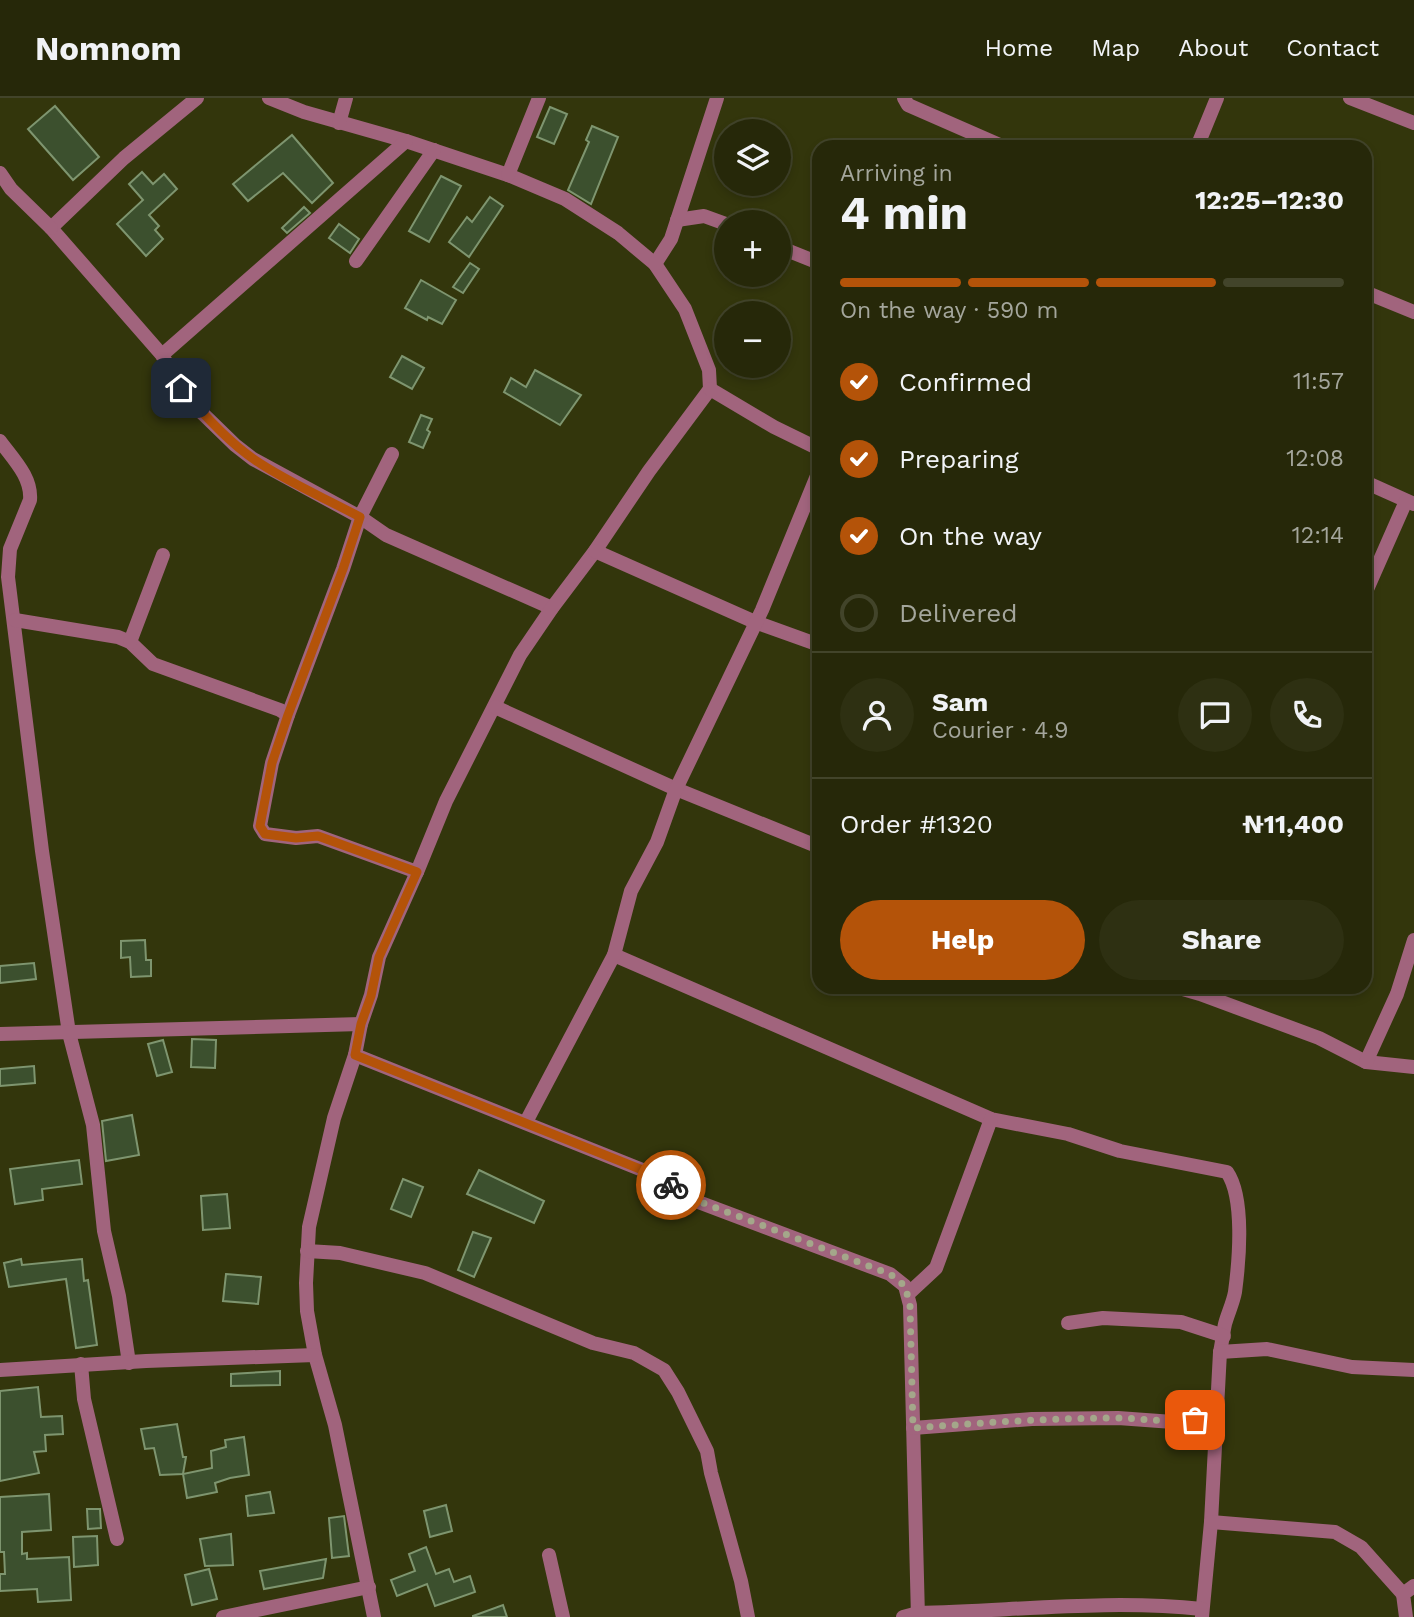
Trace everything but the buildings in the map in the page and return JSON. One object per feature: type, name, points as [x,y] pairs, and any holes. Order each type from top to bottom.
[{"type":"street","points":[[51,228],[124,158],[197,98]]},
{"type":"street","points":[[269,98],[508,175],[565,199],[618,233],[655,264],[685,309],[709,370],[710,389],[520,655],[446,801],[379,957],[355,1055],[334,1118],[315,1198],[307,1251],[307,1311],[315,1355],[335,1425],[352,1521],[374,1617]]},
{"type":"street","points":[[339,122],[346,98]]},
{"type":"street","points":[[508,175],[539,98]]},
{"type":"street","points":[[655,264],[671,239],[717,98]]},
{"type":"street","points":[[904,98],[908,105],[988,140]]},
{"type":"street","points":[[1200,140],[1217,98]]},
{"type":"street","points":[[1350,98],[1414,123]]},
{"type":"street","points":[[162,355],[406,141]]},
{"type":"street","points":[[356,261],[434,150]]},
{"type":"street","points":[[0,173],[11,189],[51,228],[162,355],[181,388],[235,445],[269,469],[360,517],[386,535],[552,608]]},
{"type":"street","points":[[677,220],[704,216],[714,220]]},
{"type":"street","points":[[791,252],[812,260]]},
{"type":"street","points":[[1372,295],[1414,312]]},
{"type":"street","points":[[710,389],[774,427],[812,446]]},
{"type":"street","points":[[0,441],[30,483],[30,500],[7,562],[69,1033],[93,1125],[104,1231],[119,1296],[129,1363]]},
{"type":"street","points":[[392,454],[360,517],[288,715],[272,763],[260,826],[265,834],[296,838],[318,836],[417,872]]},
{"type":"street","points":[[1372,485],[1410,502],[1372,580]]},
{"type":"street","points":[[526,1122],[614,955],[631,891],[657,842],[676,789],[762,610],[812,488]]},
{"type":"street","points":[[595,551],[755,622],[812,642]]},
{"type":"street","points":[[130,642],[163,555]]},
{"type":"street","points":[[15,620],[130,642],[153,664],[288,715]]},
{"type":"street","points":[[495,707],[676,789],[812,844]]},
{"type":"street","points":[[1367,1062],[1397,994],[1414,940]]},
{"type":"street","points":[[614,955],[992,1119],[1068,1134],[1119,1151],[1227,1172],[1234,1182],[1238,1265],[1234,1296],[1220,1352],[1211,1522],[1202,1613],[1179,1607],[1041,1607],[903,1617]]},
{"type":"street","points":[[1211,994],[1319,1038],[1367,1062],[1414,1067]]},
{"type":"street","points":[[0,1034],[361,1024]]},
{"type":"street","points":[[355,1055],[660,1177],[693,1199],[890,1274],[905,1286],[908,1294],[918,1615]]},
{"type":"street","points":[[908,1294],[936,1268],[992,1119]]},
{"type":"street","points":[[307,1251],[340,1253],[425,1273],[593,1343],[634,1353],[664,1370],[707,1451],[748,1617]]},
{"type":"street","points":[[1068,1322],[1103,1318],[1181,1322],[1224,1335]]},
{"type":"street","points":[[1220,1352],[1267,1349],[1352,1367],[1414,1370]]},
{"type":"street","points":[[0,1370],[81,1364],[315,1355]]},
{"type":"street","points":[[81,1364],[84,1399],[117,1539]]},
{"type":"street","points":[[913,1428],[1031,1419],[1118,1418],[1172,1422],[1218,1417]]},
{"type":"street","points":[[1211,1522],[1335,1532],[1361,1547],[1409,1590],[1406,1617]]},
{"type":"street","points":[[548,1555],[563,1617]]},
{"type":"street","points":[[223,1617],[369,1587]]},
{"type":"way so far","points":[[671,1185],[693,1199],[890,1274],[905,1286],[910,1305],[913,1428],[1031,1419],[1118,1418],[1156,1422],[1195,1420]]},
{"type":"route","points":[[181,388],[235,445],[253,459],[360,517],[272,763],[260,826],[265,834],[296,838],[318,836],[417,872],[379,957],[355,1055],[660,1177],[671,1185]]}]
